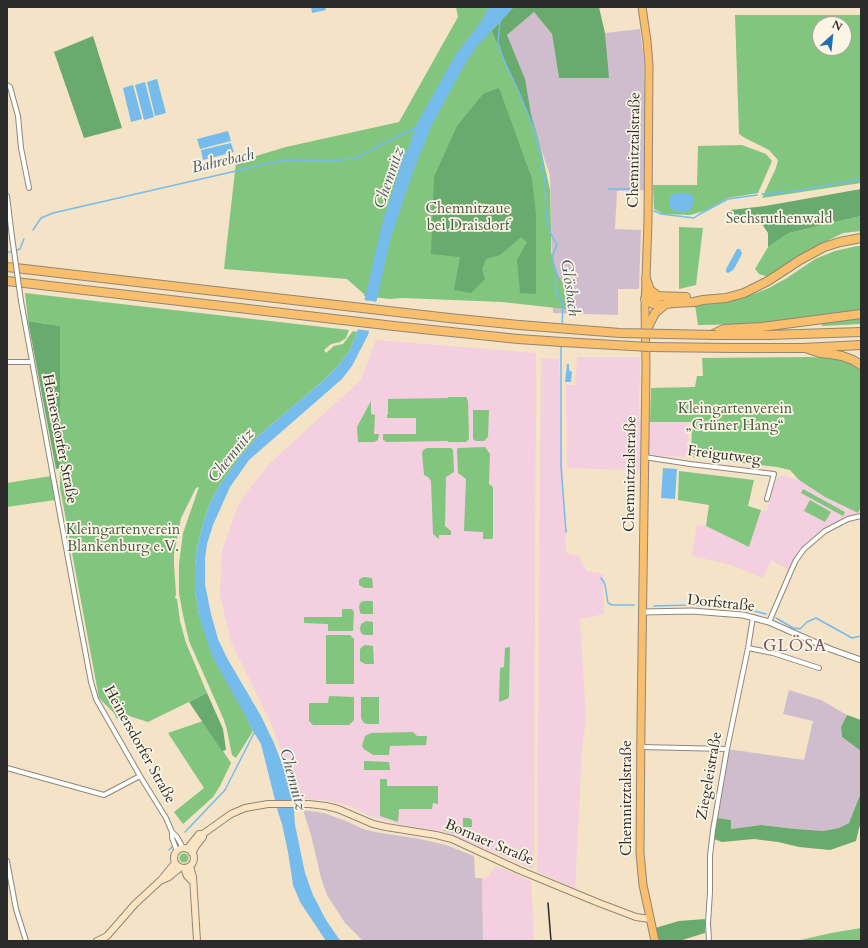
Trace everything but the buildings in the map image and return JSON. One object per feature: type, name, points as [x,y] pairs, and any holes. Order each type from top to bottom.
[{"type":"highway","points":[[645,299],[653,304],[666,304],[726,298],[744,293],[768,281],[816,251],[832,244],[861,238]]},
{"type":"highway","points":[[848,240],[861,243]]},
{"type":"highway","points":[[7,267],[519,325],[620,332],[714,334],[776,335],[861,332]]},
{"type":"highway","points":[[646,279],[650,290],[658,296]]},
{"type":"highway","points":[[7,281],[518,339],[620,346],[716,348],[803,348],[861,345]]},
{"type":"highway","points":[[645,299],[658,296],[695,298],[703,300]]},
{"type":"highway","points":[[645,333],[655,313],[666,304]]},
{"type":"highway","points":[[714,334],[724,329],[762,327],[861,314]]},
{"type":"highway","points":[[803,348],[820,353],[842,356],[861,365]]},
{"type":"main road","name":"Chemnitztalstraße","points":[[642,7],[649,65],[648,219],[645,299],[640,852],[643,885],[655,941]]},
{"type":"main road","name":"Bornaer Straße","points":[[185,850],[221,821],[245,808],[268,804],[316,805],[338,809],[373,824],[448,838],[599,903],[636,917],[650,919]]},
{"type":"main road","points":[[97,941],[108,938],[135,904],[161,880],[182,866],[193,863],[194,860],[185,850],[174,855],[174,858],[182,866],[187,876],[192,881],[195,901],[197,941]]},
{"type":"street","points":[[7,85],[10,88],[18,116],[21,148],[29,188]]},
{"type":"street","name":"Heinersdorfer Straße","points":[[7,196],[21,301],[91,682],[96,699],[166,818],[172,832],[185,850]]},
{"type":"street","points":[[7,362],[32,362]]},
{"type":"street","name":"Freigutweg","points":[[644,457],[774,474],[767,499]]},
{"type":"street","points":[[769,622],[796,560],[804,548],[825,531],[848,519],[861,516]]},
{"type":"street","name":"Dorfstraße","points":[[643,612],[702,612],[753,617],[769,622],[830,649],[861,660]]},
{"type":"street","name":"Ziegeleistraße","points":[[710,941],[708,923],[710,856],[713,830],[753,617]]},
{"type":"street","points":[[748,648],[773,653],[819,668]]},
{"type":"street","points":[[641,747],[727,749]]},
{"type":"street","points":[[7,768],[104,795],[140,776]]},
{"type":"street","points":[[7,861],[16,909],[26,941]]},
{"type":"shaded area","points":[[534,12],[552,34],[559,78],[608,78],[605,33],[640,29],[644,60],[644,190],[617,191],[615,229],[641,230],[639,289],[618,289],[618,315],[553,313],[550,175],[533,126],[507,35]]},
{"type":"shaded area","points":[[376,340],[536,353],[534,869],[442,831],[397,824],[370,816],[350,806],[323,800],[300,799],[270,721],[231,642],[220,595],[222,551],[241,500],[269,464],[361,380]]},
{"type":"shaded area","points":[[577,357],[640,357],[639,421],[689,422],[688,457],[640,455],[640,470],[567,468],[566,385],[575,385]]},
{"type":"shaded area","points":[[541,358],[559,359],[566,553],[580,556],[581,561],[587,571],[603,574],[604,614],[580,619],[586,719],[582,749],[575,889],[537,871]]},
{"type":"shaded area","points":[[781,476],[799,480],[832,501],[858,513],[843,518],[824,528],[808,542],[791,571],[771,560],[763,578],[732,565],[692,556],[697,524],[706,526],[749,547],[761,510],[767,511],[775,481]]},
{"type":"shaded area","points":[[789,690],[821,700],[847,715],[841,727],[842,737],[861,751],[861,793],[849,823],[839,828],[823,831],[761,825],[731,829],[730,820],[717,818],[727,749],[804,760],[813,721],[783,714]]},
{"type":"shaded area","points":[[303,810],[324,813],[363,829],[375,832],[420,839],[446,845],[474,856],[475,878],[482,878],[483,941],[363,941],[345,923],[327,895]]},
{"type":"shaded area","points":[[496,866],[531,881],[534,941],[483,941],[482,878],[486,878]]},
{"type":"green space","name":"Chemnitzaue bei Draisdorf","points":[[456,7],[537,7],[502,23],[536,130],[542,154],[550,190],[551,252],[556,271],[565,288],[566,309],[502,302],[403,298],[390,299],[364,296],[364,294],[347,279],[224,269],[236,162],[286,147],[399,122],[458,17]]},
{"type":"green space","points":[[514,7],[599,7],[605,33],[609,78],[559,78],[552,34],[534,12],[507,35],[525,79],[533,126],[492,31]]},
{"type":"green space","points":[[735,15],[861,15],[861,183],[762,198],[776,168],[778,160],[769,150],[739,134]]},
{"type":"green space","points":[[93,36],[122,128],[84,138],[54,52]]},
{"type":"green space","points":[[499,88],[532,179],[536,215],[536,294],[520,293],[517,260],[527,242],[521,237],[500,255],[486,259],[482,269],[485,279],[471,293],[454,290],[460,257],[431,254],[434,177],[457,126],[483,94]]},
{"type":"green space","points":[[742,145],[766,154],[772,161],[758,193],[728,198],[704,211],[690,215],[663,214],[654,209],[653,185],[697,185],[698,146]]},
{"type":"green space","name":"Sechsruthenwald","points":[[861,189],[861,216],[789,233],[768,247],[768,233],[762,224],[747,217],[731,214],[731,210],[765,206]]},
{"type":"green space","points":[[861,216],[861,231],[843,233],[805,252],[768,277],[759,274],[755,269],[768,247],[789,233]]},
{"type":"green space","points":[[679,227],[703,228],[696,285],[679,289]]},
{"type":"green space","points":[[861,246],[861,311],[761,324],[698,325],[695,305],[714,304],[743,298],[769,288],[815,259],[835,251]]},
{"type":"green space","name":"Kleingartenverein Blankenburg e.V.","points":[[25,293],[349,330],[346,338],[340,342],[331,344],[324,350],[326,353],[334,346],[343,344],[353,331],[357,332],[350,350],[337,367],[323,381],[258,436],[242,454],[221,483],[210,503],[203,524],[197,548],[195,566],[195,589],[199,616],[253,731],[236,758],[232,755],[224,720],[189,641],[179,593],[179,564],[183,533],[199,487],[196,488],[181,518],[174,554],[175,598],[177,599],[180,621],[186,643],[207,693],[148,722],[126,715],[117,719],[114,713],[99,698],[60,488],[60,326],[28,321]]},
{"type":"green space","points":[[861,318],[861,324],[822,326],[821,322]]},
{"type":"green space","points":[[28,321],[60,326],[60,468],[56,469]]},
{"type":"green space","name":"Kleingartenverein „Grüner Hang“","points":[[809,357],[838,359],[850,363],[861,371],[861,507],[858,513],[825,497],[799,480],[790,470],[777,467],[691,457],[692,422],[650,422],[651,388],[695,387],[697,376],[703,376],[702,358]]},
{"type":"green space","points":[[466,397],[468,401],[469,439],[466,442],[386,442],[383,440],[383,434],[416,434],[416,418],[387,418],[388,399]]},
{"type":"green space","points":[[371,401],[371,414],[375,415],[374,434],[379,434],[378,440],[374,442],[358,442],[357,427]]},
{"type":"green space","points":[[473,410],[489,410],[488,437],[484,441],[476,441],[473,439]]},
{"type":"green space","points":[[485,447],[490,454],[489,484],[493,487],[492,539],[483,539],[483,532],[464,531],[466,479],[458,473],[458,448]]},
{"type":"green space","points":[[427,448],[451,448],[453,450],[454,472],[446,477],[445,526],[451,531],[451,535],[439,535],[439,539],[433,534],[431,481],[424,475],[422,453],[423,450]]},
{"type":"green space","points":[[679,471],[754,480],[748,506],[761,510],[749,547],[706,526],[709,505],[678,500]]},
{"type":"green space","points":[[51,476],[55,500],[7,507],[7,483]]},
{"type":"green space","points":[[803,489],[845,512],[843,516],[801,493]]},
{"type":"green space","points":[[810,500],[831,512],[825,522],[804,511]]},
{"type":"green space","points":[[364,577],[372,578],[373,588],[364,588],[359,585],[359,580]]},
{"type":"green space","points":[[373,601],[373,614],[360,613],[359,606],[361,602]]},
{"type":"green space","points":[[342,609],[352,609],[354,612],[353,631],[328,631],[328,624],[304,623],[304,617],[342,617]]},
{"type":"green space","points":[[366,621],[373,622],[373,635],[364,635],[361,633],[361,624]]},
{"type":"green space","points":[[326,635],[350,635],[354,639],[354,684],[326,684]]},
{"type":"green space","points":[[365,645],[373,646],[374,664],[365,664],[360,661],[360,649]]},
{"type":"green space","points":[[510,647],[509,697],[499,702],[500,668],[504,667],[505,648]]},
{"type":"green space","points":[[207,693],[223,729],[226,750],[222,751],[189,702]]},
{"type":"green space","points":[[329,696],[354,697],[354,720],[349,725],[313,725],[309,721],[309,703],[328,703]]},
{"type":"green space","points":[[361,697],[379,697],[379,724],[367,724],[362,720]]},
{"type":"green space","points":[[847,715],[861,720],[861,751],[842,737],[841,727]]},
{"type":"green space","points":[[203,721],[231,763],[213,797],[183,824],[174,812],[204,788],[168,733]]},
{"type":"green space","points":[[413,732],[417,736],[427,736],[426,745],[390,746],[389,755],[373,755],[362,746],[365,736],[371,733]]},
{"type":"green space","points":[[364,761],[389,762],[390,770],[364,770]]},
{"type":"green space","points":[[380,779],[387,779],[387,786],[438,786],[438,804],[433,803],[432,809],[399,809],[398,822],[380,816]]},
{"type":"green space","points":[[861,793],[861,824],[856,841],[830,850],[799,847],[778,842],[754,839],[722,842],[714,839],[717,818],[731,820],[731,829],[761,825],[823,831],[839,828],[849,823]]},
{"type":"green space","points":[[463,818],[469,818],[472,820],[472,827],[463,827]]},
{"type":"green space","points":[[455,827],[461,830],[472,830],[471,838],[469,839],[443,830],[443,828]]},
{"type":"green space","points":[[184,853],[189,858],[184,863],[179,858]]},
{"type":"green space","points":[[705,919],[705,933],[679,941],[659,941],[655,928],[679,921]]},
{"type":"green space","points":[[861,928],[861,941],[796,941],[831,933]]},
{"type":"water","points":[[311,7],[325,7],[326,10],[312,13]]},
{"type":"water","points":[[489,7],[514,7],[476,47],[431,127],[413,172],[390,240],[368,335],[352,366],[342,379],[249,460],[230,487],[213,525],[207,544],[205,559],[205,584],[218,639],[227,658],[261,716],[274,743],[286,774],[293,796],[295,825],[305,873],[313,895],[326,920],[342,941],[326,941],[300,902],[293,885],[282,824],[261,744],[213,658],[203,629],[199,616],[195,589],[197,548],[210,503],[221,483],[242,454],[258,436],[323,381],[337,367],[350,350],[357,332],[383,220],[403,157],[410,145],[414,129],[456,54],[481,22]]},
{"type":"water","points":[[157,79],[166,113],[155,116],[147,82]]},
{"type":"water","points":[[145,82],[154,117],[144,120],[135,85]]},
{"type":"water","points":[[133,85],[142,119],[131,122],[123,88]]},
{"type":"water","points":[[228,131],[231,141],[200,149],[197,139]]},
{"type":"water","points":[[231,143],[234,152],[203,160],[201,150]]},
{"type":"water","points":[[672,194],[690,194],[693,197],[694,200],[692,207],[688,211],[675,211],[669,207],[669,200]]},
{"type":"water","points":[[737,249],[740,249],[742,253],[741,256],[733,270],[728,273],[726,272],[726,269]]},
{"type":"water","points":[[567,364],[569,364],[569,370],[572,372],[571,382],[565,382]]},
{"type":"water","points":[[663,468],[677,469],[675,499],[661,498]]},
{"type":"pier","points":[[363,300],[378,302],[371,331],[355,329]]},
{"type":"waterway","name":"Glösbach","points":[[500,21],[498,42],[503,58],[530,119],[541,157],[545,183],[546,213],[551,234],[557,245],[553,254],[553,262],[557,274],[555,285],[557,294],[562,300],[563,305],[562,326]]},
{"type":"waterway","name":"Bahrebach","points":[[33,230],[41,218],[53,213],[284,160],[334,161],[356,158],[396,137],[416,129]]},
{"type":"waterway","points":[[762,194],[795,191],[861,179]]},
{"type":"waterway","points":[[608,189],[634,189],[639,192]]},
{"type":"waterway","points":[[654,211],[661,214],[694,218],[728,199],[757,195]]},
{"type":"waterway","name":"Bahrebach","points":[[7,252],[20,249],[24,239]]},
{"type":"waterway","name":"Glösbach","points":[[561,344],[561,466],[566,532]]},
{"type":"waterway","name":"Glösbach","points":[[601,578],[605,585],[608,603],[612,605],[634,605]]},
{"type":"waterway","name":"Glösbach","points":[[654,606],[688,605]]},
{"type":"waterway","name":"Glösbach","points":[[693,605],[735,606],[766,614]]},
{"type":"waterway","name":"Glösbach","points":[[776,618],[795,629],[800,629],[807,622],[816,618],[852,638],[861,636]]},
{"type":"waterway","points":[[185,832],[225,790],[254,733]]},
{"type":"waterway","points":[[169,850],[172,847]]},
{"type":"railway","points":[[548,903],[551,941]]},
{"type":"district","name":"GLÖSA","points":[[795,647]]},
{"type":"water label","name":"Chemnitz","points":[[390,178]]},
{"type":"water label","name":"Chemnitz","points":[[232,456]]},
{"type":"water label","name":"Chemnitz","points":[[292,780]]}]
